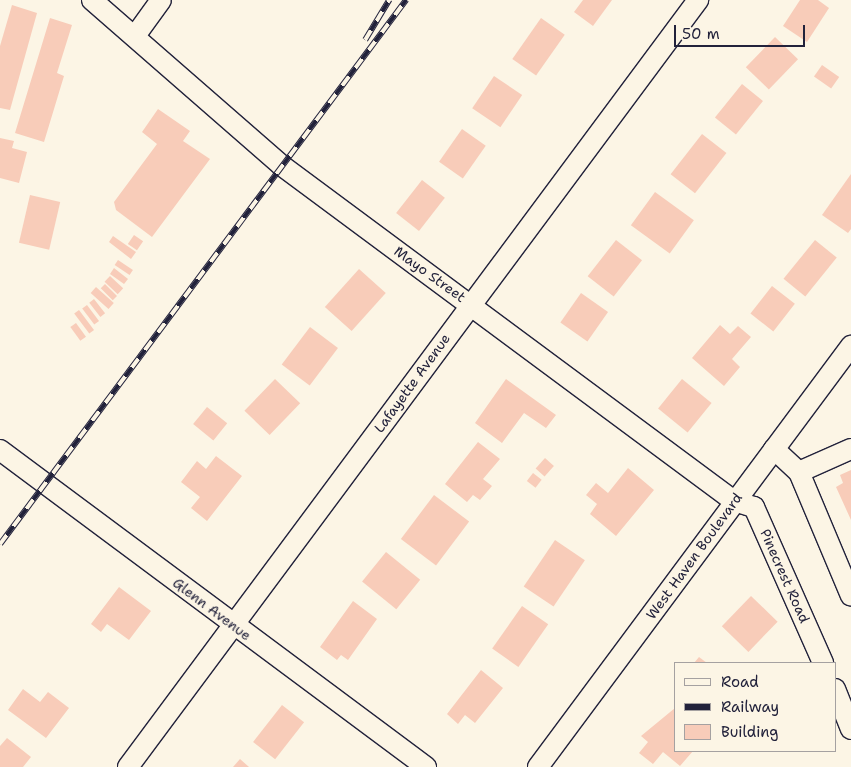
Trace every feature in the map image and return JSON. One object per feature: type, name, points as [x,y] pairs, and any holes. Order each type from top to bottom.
[{"type":"street","name":"Mayo Street","points":[[92,0],[281,165],[471,304],[734,501]]},
{"type":"street","points":[[135,36],[161,0]]},
{"type":"street","name":"Lafayette Avenue","points":[[128,767],[698,0]]},
{"type":"street","name":"West Haven Boulevard","points":[[538,767],[734,501],[850,351]]},
{"type":"street","points":[[774,449],[799,472],[851,596]]},
{"type":"street","points":[[799,472],[851,449]]},
{"type":"street","name":"Glenn Avenue","points":[[0,450],[426,767]]},
{"type":"street","name":"Pinecrest Road","points":[[734,501],[754,508],[823,662]]},
{"type":"street","points":[[836,692],[851,729]]},
{"type":"building","points":[[583,0],[612,0],[593,26],[574,12]]},
{"type":"building","points":[[800,0],[818,0],[829,8],[807,42],[783,26]]},
{"type":"building","points":[[12,5],[37,13],[10,110],[0,108],[0,46]]},
{"type":"building","points":[[50,18],[72,25],[57,73],[64,76],[44,142],[15,133]]},
{"type":"building","points":[[541,18],[565,35],[536,76],[512,59]]},
{"type":"building","points":[[775,37],[798,59],[769,89],[746,67]]},
{"type":"building","points":[[822,65],[839,77],[831,89],[814,76]]},
{"type":"building","points":[[494,76],[522,95],[500,127],[472,108]]},
{"type":"building","points":[[742,84],[763,101],[736,134],[715,117]]},
{"type":"building","points":[[158,109],[190,131],[183,141],[210,159],[152,237],[116,210],[114,202],[157,144],[142,132]]},
{"type":"building","points":[[462,129],[486,146],[463,178],[439,162]]},
{"type":"building","points":[[702,134],[726,153],[695,193],[671,174]]},
{"type":"building","points":[[0,138],[14,141],[12,148],[27,152],[19,183],[0,178]]},
{"type":"building","points":[[851,174],[851,229],[848,233],[822,215]]},
{"type":"building","points":[[422,180],[445,198],[419,231],[396,213]]},
{"type":"building","points":[[655,192],[694,220],[670,253],[631,225]]},
{"type":"building","points":[[30,195],[60,202],[49,250],[19,243]]},
{"type":"building","points":[[134,235],[143,241],[137,250],[128,244]]},
{"type":"building","points":[[113,236],[136,252],[131,259],[109,242]]},
{"type":"building","points":[[616,240],[642,260],[614,297],[588,276]]},
{"type":"building","points":[[815,240],[837,258],[805,296],[784,279]]},
{"type":"building","points":[[118,260],[133,270],[130,275],[115,265]]},
{"type":"building","points":[[114,268],[128,279],[124,284],[110,274]]},
{"type":"building","points":[[359,269],[386,293],[352,331],[325,307]]},
{"type":"building","points":[[110,276],[123,288],[118,294],[105,282]]},
{"type":"building","points":[[105,284],[117,296],[113,300],[101,288]]},
{"type":"building","points":[[772,286],[795,304],[773,331],[750,314]]},
{"type":"building","points":[[96,287],[114,303],[108,309],[91,293]]},
{"type":"building","points":[[581,293],[608,312],[587,341],[560,322]]},
{"type":"building","points":[[94,299],[105,313],[100,317],[89,303]]},
{"type":"building","points":[[87,305],[99,321],[94,325],[82,309]]},
{"type":"building","points":[[79,310],[94,330],[89,334],[74,314]]},
{"type":"building","points":[[76,323],[86,337],[80,341],[70,327]]},
{"type":"building","points":[[720,325],[730,334],[738,326],[751,337],[732,359],[740,367],[724,386],[692,358]]},
{"type":"building","points":[[310,327],[338,348],[310,386],[282,365]]},
{"type":"building","points":[[275,379],[300,403],[270,435],[244,411]]},
{"type":"building","points":[[506,379],[556,415],[546,428],[524,413],[502,443],[475,423]]},
{"type":"building","points":[[682,379],[712,403],[688,432],[658,409]]},
{"type":"building","points":[[207,407],[227,423],[213,440],[193,424]]},
{"type":"building","points":[[478,442],[500,459],[483,479],[492,486],[480,500],[473,495],[467,502],[445,484]]},
{"type":"building","points":[[216,456],[242,476],[207,521],[191,508],[200,497],[181,482],[197,461],[206,469]]},
{"type":"building","points":[[545,458],[554,466],[545,476],[536,468]]},
{"type":"building","points":[[628,468],[654,490],[616,536],[590,514],[597,504],[586,495],[596,483],[608,493]]},
{"type":"building","points":[[851,470],[851,520],[836,487],[843,483],[840,475]]},
{"type":"building","points":[[533,473],[542,480],[536,488],[527,481]]},
{"type":"building","points":[[434,495],[469,521],[436,565],[401,539]]},
{"type":"building","points":[[555,540],[585,560],[554,607],[524,586]]},
{"type":"building","points":[[386,552],[420,580],[396,609],[362,582]]},
{"type":"building","points":[[119,587],[151,611],[129,640],[107,624],[101,632],[91,624]]},
{"type":"building","points":[[751,596],[778,622],[748,652],[722,626]]},
{"type":"building","points":[[353,601],[377,619],[348,660],[341,655],[337,660],[320,647]]},
{"type":"building","points":[[522,606],[548,624],[518,667],[492,649]]},
{"type":"building","points":[[699,657],[706,662],[695,662]]},
{"type":"building","points":[[481,670],[503,688],[475,723],[465,715],[458,724],[447,714]]},
{"type":"building","points":[[23,689],[40,702],[48,692],[69,708],[46,738],[8,710]]},
{"type":"building","points":[[282,705],[304,722],[275,759],[253,742]]},
{"type":"building","points":[[674,709],[674,752],[692,752],[680,766],[663,752],[653,764],[639,753],[648,742],[641,736]]},
{"type":"building","points":[[7,738],[31,757],[23,767],[0,767],[0,746]]},
{"type":"building","points":[[240,759],[249,767],[233,767]]},
{"type":"railway","points":[[365,40],[389,0]]},
{"type":"railway","points":[[0,544],[406,0]]}]
